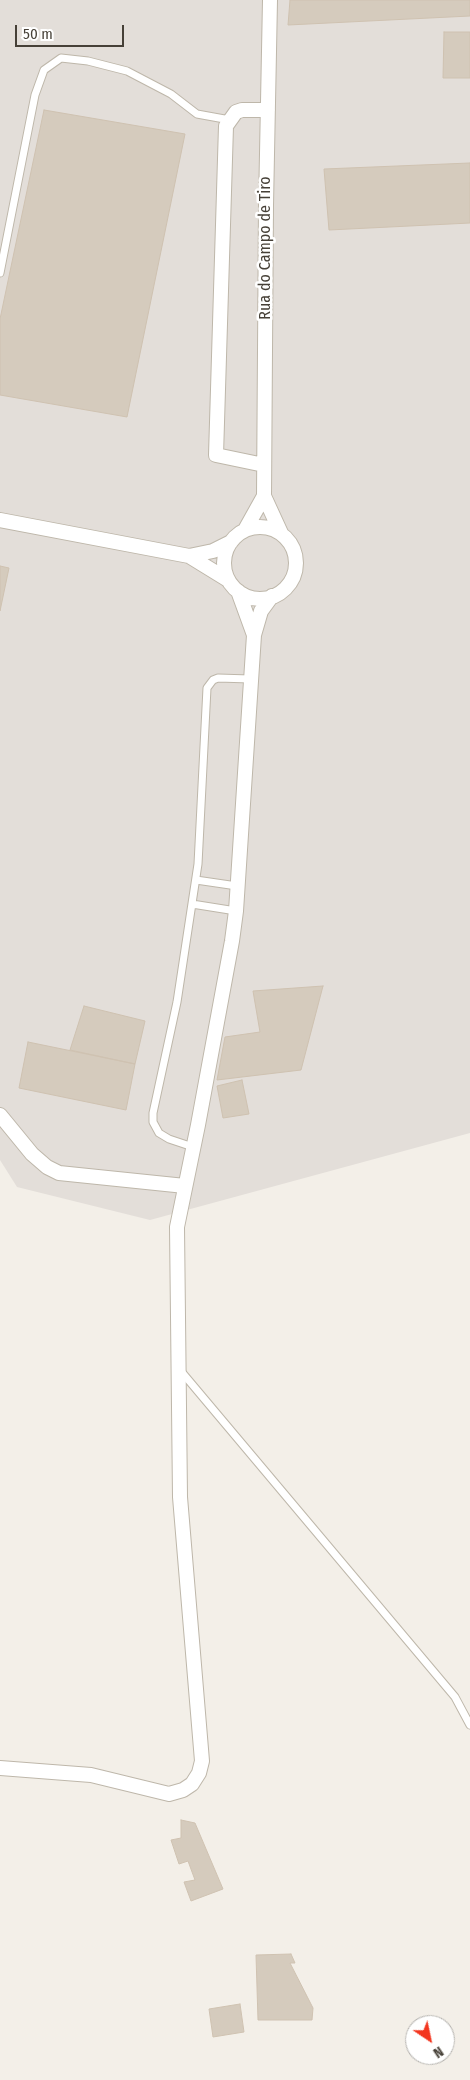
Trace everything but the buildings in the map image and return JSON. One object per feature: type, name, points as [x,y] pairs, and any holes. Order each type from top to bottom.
[{"type":"street","name":"Rua do Campo de Tiro","points":[[264,496],[270,0]]},
{"type":"street","points":[[264,465],[216,455],[226,126],[236,112],[242,110],[268,110]]},
{"type":"street","points":[[246,530],[264,496]]},
{"type":"street","points":[[0,1768],[91,1776],[169,1794],[183,1790],[192,1784],[199,1773],[202,1761],[180,1497],[177,1227],[194,1147],[236,911],[254,635],[262,612],[272,596],[287,586],[293,576],[296,565],[295,553],[290,542],[281,533],[264,496]]},
{"type":"street","points":[[0,520],[189,556],[228,580],[238,591],[245,595],[256,598],[272,596]]},
{"type":"street","points":[[228,580],[224,570],[224,558],[235,536],[246,530],[258,527],[270,528],[281,533]]},
{"type":"street","points":[[189,556],[213,551],[231,542]]},
{"type":"street","points":[[238,591],[254,635]]},
{"type":"street","points":[[0,1115],[32,1154],[46,1167],[59,1173],[185,1186]]},
{"type":"lane","points":[[0,273],[35,95],[44,70],[61,58],[127,70],[171,94],[197,114],[230,120]]},
{"type":"lane","points":[[194,1147],[169,1139],[159,1133],[153,1122],[153,1113],[178,1002],[196,880],[207,688],[213,680],[218,678],[250,679]]},
{"type":"lane","points":[[196,880],[237,886]]},
{"type":"lane","points":[[192,904],[236,911]]},
{"type":"lane","points":[[179,1369],[455,1696],[470,1724]]},
{"type":"shaded area","points":[[0,0],[470,0],[470,1133],[150,1220],[17,1187],[0,1160]]}]
